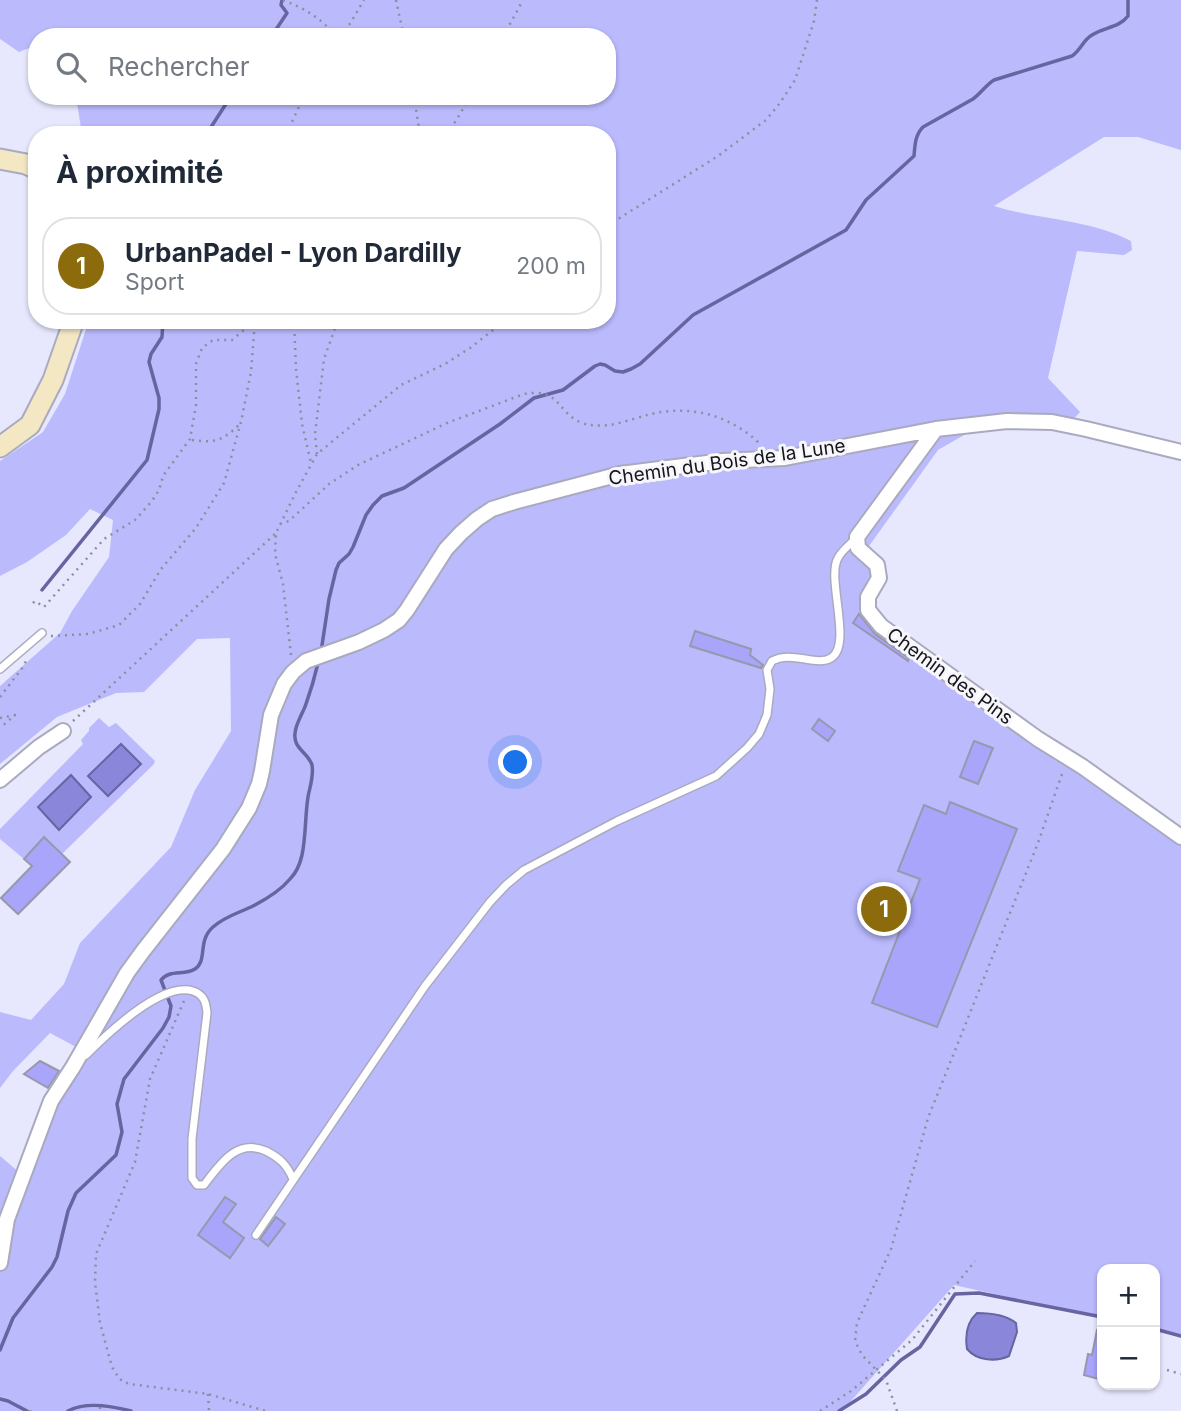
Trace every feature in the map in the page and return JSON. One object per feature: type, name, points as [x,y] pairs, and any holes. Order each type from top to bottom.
[{"type":"street","points":[[0,159],[28,165]]},
{"type":"street","points":[[0,447],[30,425],[52,380],[71,329]]},
{"type":"street","name":"Chemin du Bois de la Lune","points":[[299,667],[359,642],[399,620],[446,549],[469,526],[492,509],[620,474],[712,463],[769,460],[936,429],[1027,420],[1052,422],[1181,452]]},
{"type":"street","points":[[857,537],[936,429]]},
{"type":"street","name":"Chemin des Pins","points":[[857,537],[858,548],[877,565],[879,578],[868,597],[868,610],[881,626],[1038,739],[1181,837]]},
{"type":"street","points":[[0,1263],[4,1224],[51,1101],[127,973],[223,849],[249,808],[259,784],[271,715],[280,693],[299,667]]},
{"type":"street","points":[[0,780],[39,747],[63,731]]},
{"type":"lane","points":[[256,1235],[425,986],[506,884],[524,870],[617,821],[716,776],[760,734],[767,715],[770,689],[767,670],[772,661],[786,656],[823,661],[835,654],[840,635],[834,573],[837,558],[857,537]]},
{"type":"lane","points":[[0,669],[41,634]]},
{"type":"lane","points":[[73,1067],[108,1033],[159,997],[176,990],[199,993],[206,1002],[207,1013],[192,1139],[191,1178],[197,1185],[204,1185],[234,1152],[247,1146],[275,1156],[288,1166],[293,1179]]},
{"type":"path","points":[[283,0],[312,13],[329,28]]},
{"type":"path","points":[[347,28],[364,0]]},
{"type":"path","points":[[396,0],[402,28]]},
{"type":"path","points":[[508,28],[523,0]]},
{"type":"path","points":[[616,220],[718,156],[766,120],[789,91],[794,80],[814,21],[817,0]]},
{"type":"path","points":[[289,126],[300,105]]},
{"type":"path","points":[[415,105],[419,126]]},
{"type":"path","points":[[453,126],[465,105]]},
{"type":"path","points":[[33,603],[35,601],[44,607],[104,539],[135,520],[152,502],[163,476],[190,439],[196,405],[197,364],[202,348],[213,340],[232,340],[245,329]]},
{"type":"path","points":[[0,697],[23,667],[41,634],[88,634],[119,625],[140,604],[161,569],[195,528],[224,483],[241,422],[251,372],[255,329]]},
{"type":"path","points":[[295,329],[302,424],[311,464]]},
{"type":"path","points":[[317,454],[315,434],[324,359],[335,329]]},
{"type":"path","points":[[299,667],[275,554],[276,533],[311,464],[317,454],[401,385],[462,354],[496,329]]},
{"type":"path","points":[[280,524],[289,521],[329,484],[358,465],[447,423],[534,392],[551,396],[582,423],[599,426],[666,412],[688,410],[706,413],[745,430],[766,452],[769,460]]},
{"type":"path","points":[[190,439],[214,442],[226,437],[241,422]]},
{"type":"path","points":[[63,731],[276,533]]},
{"type":"path","points":[[0,718],[15,715],[0,728]]},
{"type":"path","points":[[897,1411],[886,1380],[862,1355],[855,1341],[857,1323],[891,1249],[928,1118],[1038,843],[1068,758]]},
{"type":"path","points":[[189,990],[149,1079],[135,1162],[96,1254],[95,1282],[100,1323],[112,1367],[122,1381],[208,1394],[266,1411]]},
{"type":"path","points":[[820,1411],[851,1391],[912,1340],[975,1261]]},
{"type":"path","points":[[1167,1370],[1181,1374]]},
{"type":"path","points":[[208,1394],[209,1411]]},
{"type":"path","points":[[100,1402],[100,1409]]},
{"type":"shaded area","points":[[0,0],[1181,0],[1181,150],[1138,137],[1104,137],[994,206],[1098,228],[1131,241],[1132,250],[1124,255],[1077,251],[1048,378],[1080,412],[1068,425],[985,423],[938,450],[864,553],[877,565],[868,609],[1181,837],[1181,1336],[1160,1331],[1160,1264],[1097,1264],[1097,1317],[954,1285],[842,1411],[0,1411],[0,1156],[27,1179],[55,1106],[89,1054],[50,1033],[0,1088],[0,1012],[31,1020],[64,984],[80,943],[171,847],[195,790],[231,731],[230,638],[197,639],[144,692],[116,693],[57,717],[0,764],[0,686],[60,633],[109,557],[113,520],[90,509],[66,535],[27,562],[0,576],[0,461],[43,432],[65,394],[86,329],[616,329],[616,126],[81,126],[77,105],[616,105],[616,28],[28,28],[28,48],[19,52],[0,39]]},
{"type":"shaded area","points":[[99,718],[109,727],[116,723],[155,761],[154,764],[62,854],[44,837],[24,859],[0,839],[0,829],[83,744],[81,740]]},
{"type":"shaded area","points":[[121,744],[141,764],[108,796],[88,776]]},
{"type":"shaded area","points":[[71,775],[91,797],[59,830],[38,807]]},
{"type":"shaded area","points":[[977,1313],[998,1315],[1016,1323],[1017,1332],[1009,1356],[987,1359],[976,1356],[967,1349],[968,1330]]},
{"type":"building","points":[[859,614],[875,634],[909,658],[908,661],[853,623]]},
{"type":"building","points":[[695,631],[751,649],[750,655],[763,665],[761,668],[690,646]]},
{"type":"building","points":[[819,719],[835,731],[828,741],[812,729]]},
{"type":"building","points":[[974,741],[993,748],[978,784],[960,777]]},
{"type":"building","points":[[950,802],[1017,829],[937,1027],[872,1003],[920,879],[898,871],[924,805],[946,814]]},
{"type":"building","points":[[44,837],[70,862],[18,914],[1,898],[32,866],[24,859]]},
{"type":"building","points":[[40,1061],[59,1071],[48,1088],[24,1074]]},
{"type":"building","points":[[225,1197],[236,1204],[223,1222],[244,1238],[230,1258],[198,1235]]},
{"type":"building","points":[[276,1217],[285,1224],[268,1246],[260,1239]]},
{"type":"building","points":[[1097,1330],[1097,1379],[1084,1375],[1088,1354],[1092,1355]]},
{"type":"waterway","points":[[277,28],[287,13],[281,5],[282,0]]},
{"type":"waterway","points":[[321,652],[336,570],[353,547],[366,515],[382,496],[404,488],[534,398],[563,390],[595,366],[605,365],[623,372],[640,364],[693,315],[846,230],[866,200],[914,156],[917,137],[923,127],[973,99],[994,80],[1072,56],[1089,37],[1124,20],[1128,16],[1128,0]]},
{"type":"waterway","points":[[212,126],[225,105]]},
{"type":"waterway","points":[[42,590],[147,460],[159,409],[159,398],[149,362],[162,337],[162,329]]},
{"type":"waterway","points":[[0,1350],[13,1318],[57,1257],[68,1211],[76,1193],[116,1155],[122,1132],[117,1104],[124,1079],[169,1017],[171,1006],[161,980],[169,975],[195,969],[201,961],[205,938],[213,927],[272,895],[298,868],[303,848],[312,765],[298,747],[295,733],[318,663]]},
{"type":"waterway","points":[[839,1411],[866,1394],[901,1360],[920,1347],[955,1294],[979,1293],[1097,1316]]},
{"type":"waterway","points":[[1160,1330],[1181,1336]]},
{"type":"waterway","points":[[0,1399],[27,1411]]},
{"type":"waterway","points":[[68,1411],[91,1405],[131,1411]]},
{"type":"place","name":"UrbanPadel - Lyon Dardilly","points":[[884,909]]}]
